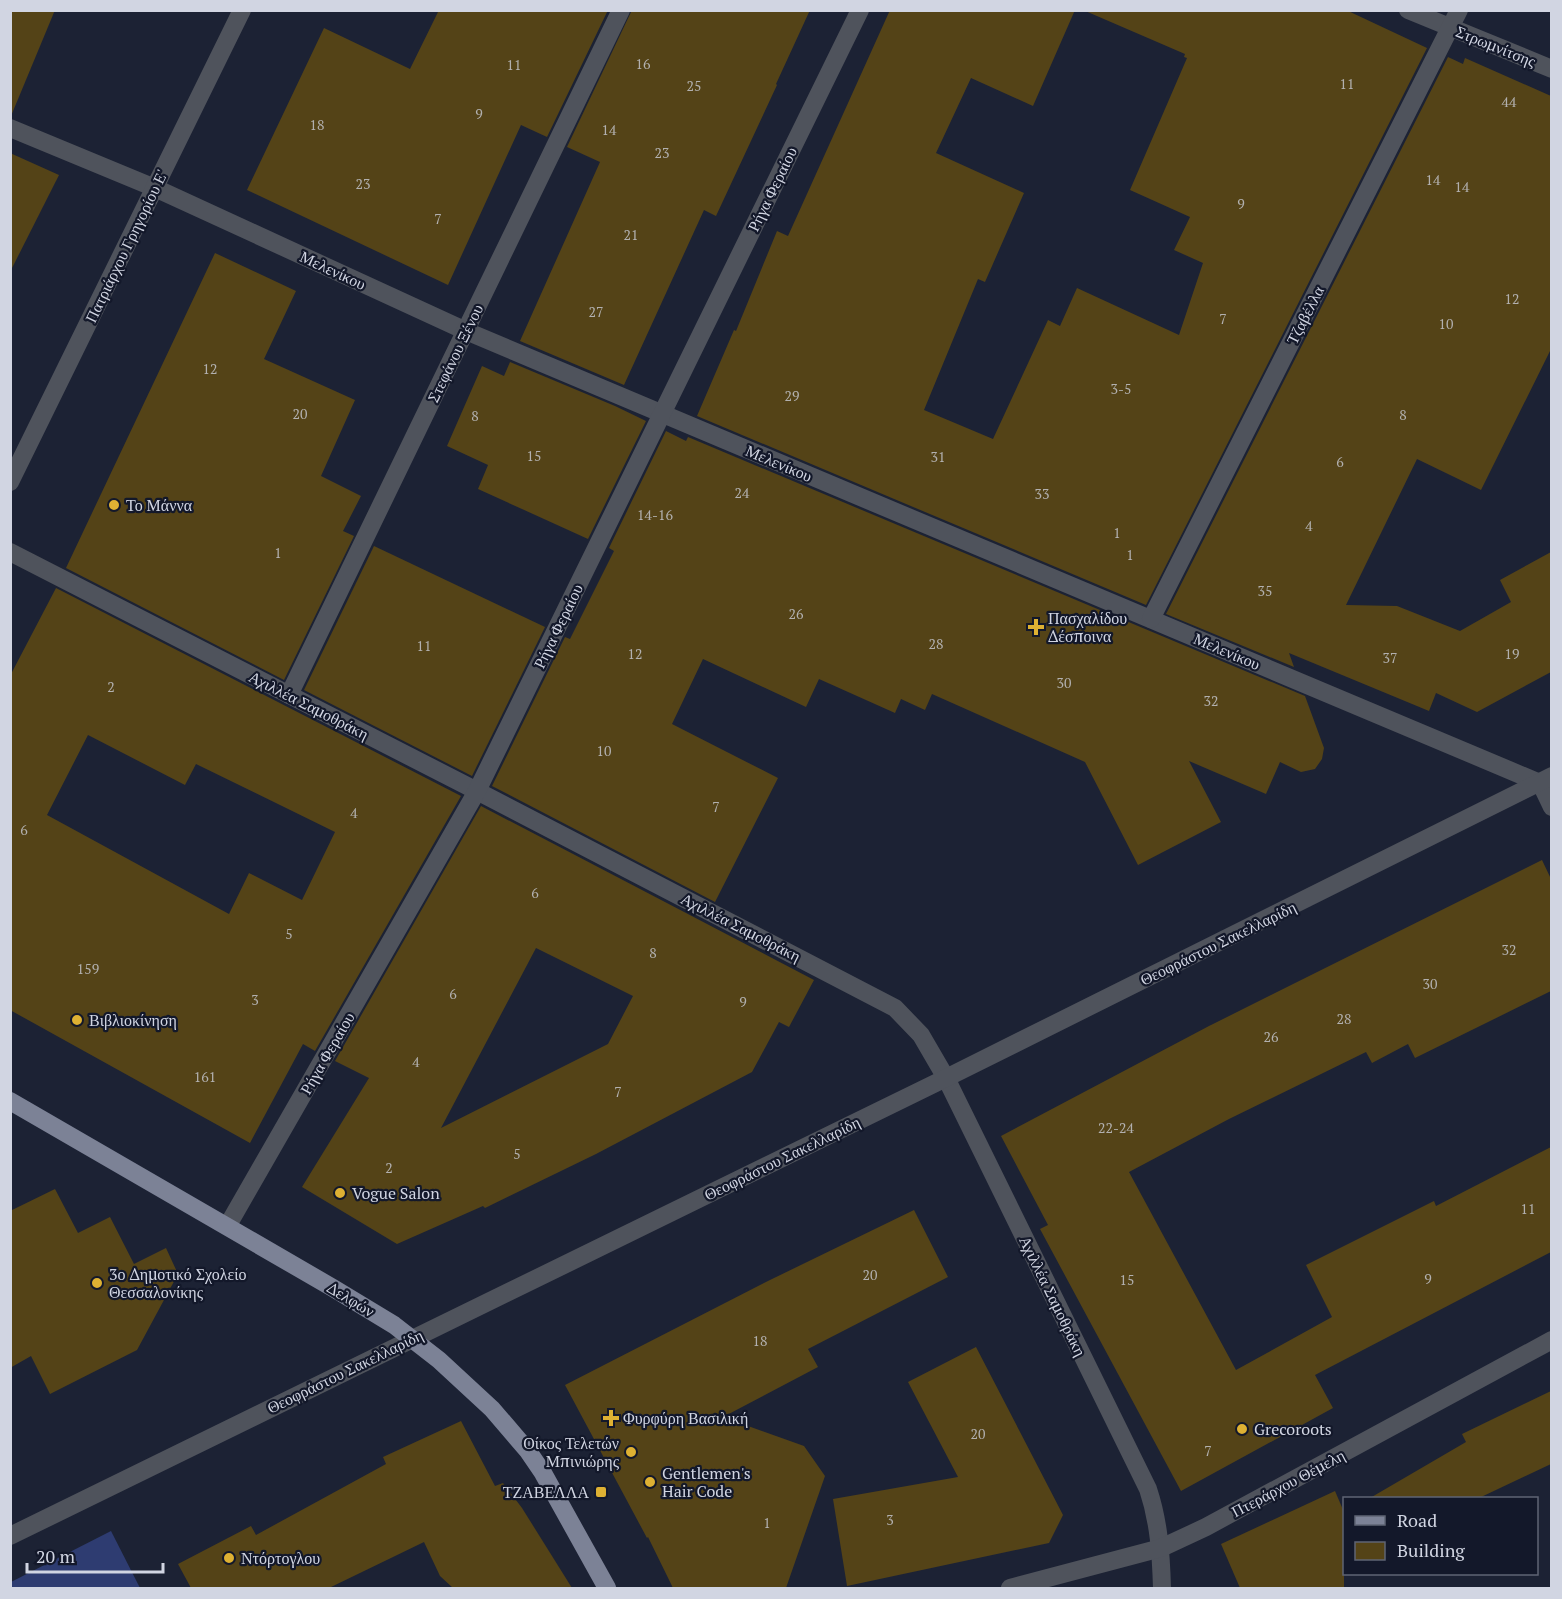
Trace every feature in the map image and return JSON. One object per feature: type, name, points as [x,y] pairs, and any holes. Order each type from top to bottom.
[{"type":"main road","name":"Δελφών","points":[[10,1101],[228,1226],[363,1306],[412,1338],[466,1384],[518,1439],[543,1473],[608,1588]]},
{"type":"street","name":"Πατριάρχου Γρηγορίου Ε'","points":[[10,482],[242,10]]},
{"type":"street","name":"Στεφάνου Ξένου","points":[[289,694],[621,10]]},
{"type":"street","name":"Ρήγα Φεραίου","points":[[228,1226],[477,790],[860,10]]},
{"type":"street","name":"Στρωμνίτσης","points":[[1408,10],[1551,69]]},
{"type":"street","name":"Τζαβέλλα","points":[[1151,619],[1460,10]]},
{"type":"street","name":"Μελενίκου","points":[[10,128],[155,188],[466,330],[662,414],[1548,782]]},
{"type":"street","name":"Αχιλλέα Σαμοθράκη","points":[[10,552],[477,790],[895,1008],[921,1035],[946,1078],[1148,1489],[1156,1513],[1161,1548],[1162,1588]]},
{"type":"street","points":[[1548,782],[1551,807]]},
{"type":"street","name":"Θεοφράστου Σακελλαρίδη","points":[[10,1536],[1548,782]]},
{"type":"street","name":"Πτεράρχου Θέμελη","points":[[1010,1588],[1161,1548],[1206,1527],[1551,1340]]},
{"type":"shaded area","points":[[111,1531],[140,1588],[11,1588],[11,1582]]},
{"type":"building","points":[[10,10],[55,10],[11,116],[10,116]]},
{"type":"building","points":[[439,10],[608,10],[547,137],[521,125],[448,285],[247,190],[324,28],[410,69]]},
{"type":"building","points":[[632,10],[810,10],[716,216],[704,210],[624,385],[520,341],[600,162],[567,147]]},
{"type":"building","points":[[890,10],[1075,10],[1033,106],[971,78],[936,153],[1024,193],[985,282],[978,279],[924,410],[993,439],[1048,320],[1060,326],[1077,288],[1179,335],[1203,263],[1174,250],[1190,217],[1130,190],[1187,58],[1184,57],[1185,54],[1083,10],[1346,10],[1427,48],[1146,605],[697,416],[734,330],[736,331],[777,231],[788,236]]},
{"type":"building","points":[[1448,57],[1463,64],[1465,58],[1551,96],[1551,349],[1481,490],[1417,459],[1346,605],[1397,606],[1460,631],[1511,602],[1500,580],[1551,552],[1551,672],[1477,712],[1436,693],[1429,711],[1289,653],[1294,667],[1166,614]]},
{"type":"building","points":[[10,153],[59,175],[10,272]]},
{"type":"building","points":[[215,253],[296,291],[264,359],[355,400],[321,476],[361,496],[343,531],[354,536],[284,680],[66,568]]},
{"type":"building","points":[[510,362],[646,421],[588,539],[478,489],[488,465],[447,446],[482,366],[504,376]]},
{"type":"building","points":[[666,431],[686,441],[688,437],[1305,696],[1324,748],[1322,759],[1315,769],[1301,772],[1280,762],[1266,794],[1189,761],[1221,822],[1138,865],[1085,762],[932,694],[925,710],[901,699],[895,713],[819,679],[806,707],[703,659],[672,724],[778,778],[715,902],[492,786],[565,637],[570,639],[614,551],[609,548]]},
{"type":"building","points":[[374,546],[545,627],[472,776],[304,690]]},
{"type":"building","points":[[56,588],[461,796],[315,1051],[303,1044],[250,1143],[10,1010],[10,676]],"holes":[[[88,735],[185,785],[196,764],[335,832],[302,900],[249,873],[229,914],[47,815]]]},
{"type":"building","points":[[481,806],[814,980],[789,1027],[779,1022],[752,1072],[596,1154],[485,1208],[483,1206],[397,1244],[302,1187],[369,1078],[335,1061]],"holes":[[[536,948],[633,996],[608,1044],[441,1128]]]},
{"type":"building","points":[[1542,860],[1551,879],[1551,991],[1415,1058],[1408,1044],[1372,1063],[1366,1052],[1229,1119],[1129,1172],[1236,1370],[1332,1317],[1306,1265],[1434,1201],[1436,1206],[1551,1147],[1551,1252],[1315,1375],[1333,1408],[1181,1491],[1040,1229],[1048,1225],[1001,1136],[1209,1026]]},
{"type":"building","name":"3ο Δημοτικό Σχολείο Θεσσαλονίκης","points":[[55,1189],[78,1233],[110,1217],[134,1264],[166,1248],[178,1274],[137,1350],[50,1394],[31,1356],[10,1368],[10,1211]]},
{"type":"building","points":[[914,1210],[948,1277],[808,1349],[818,1367],[723,1417],[804,1446],[825,1476],[786,1588],[673,1588],[648,1537],[565,1385],[770,1280]]},
{"type":"building","points":[[976,1347],[1063,1515],[1049,1543],[847,1586],[833,1499],[958,1477],[908,1382]]},
{"type":"building","points":[[1551,1391],[1551,1464],[1481,1497],[1372,1497],[1466,1442],[1462,1434]]},
{"type":"building","points":[[461,1421],[495,1486],[503,1483],[522,1508],[572,1588],[453,1588],[440,1576],[424,1542],[329,1588],[191,1588],[178,1564],[251,1526],[256,1535],[386,1464],[383,1457]]},
{"type":"building","points":[[1335,1491],[1343,1510],[1344,1588],[1240,1588],[1221,1544]]},
{"type":"place","name":"Το Μάννα","points":[[114,505]]},
{"type":"place","name":"Πασχαλίδου Δέσποινα","points":[[1036,627]]},
{"type":"place","name":"Βιβλιοκίνηση","points":[[77,1020]]},
{"type":"place","name":"Vogue Salon","points":[[340,1193]]},
{"type":"place","name":"3ο Δημοτικό Σχολείο Θεσσαλονίκης","points":[[97,1283]]},
{"type":"place","name":"Φυρφύρη Βασιλική","points":[[611,1418]]},
{"type":"place","name":"Grecoroots","points":[[1242,1429]]},
{"type":"place","name":"Οίκος Τελετών Μπινιώρης","points":[[631,1452]]},
{"type":"place","name":"Gentlemen's Hair Code","points":[[650,1482]]},
{"type":"place","name":"ΤΖΑΒΕΛΛΑ","points":[[601,1492]]},
{"type":"place","name":"Ντόρτογλου","points":[[229,1558]]}]
